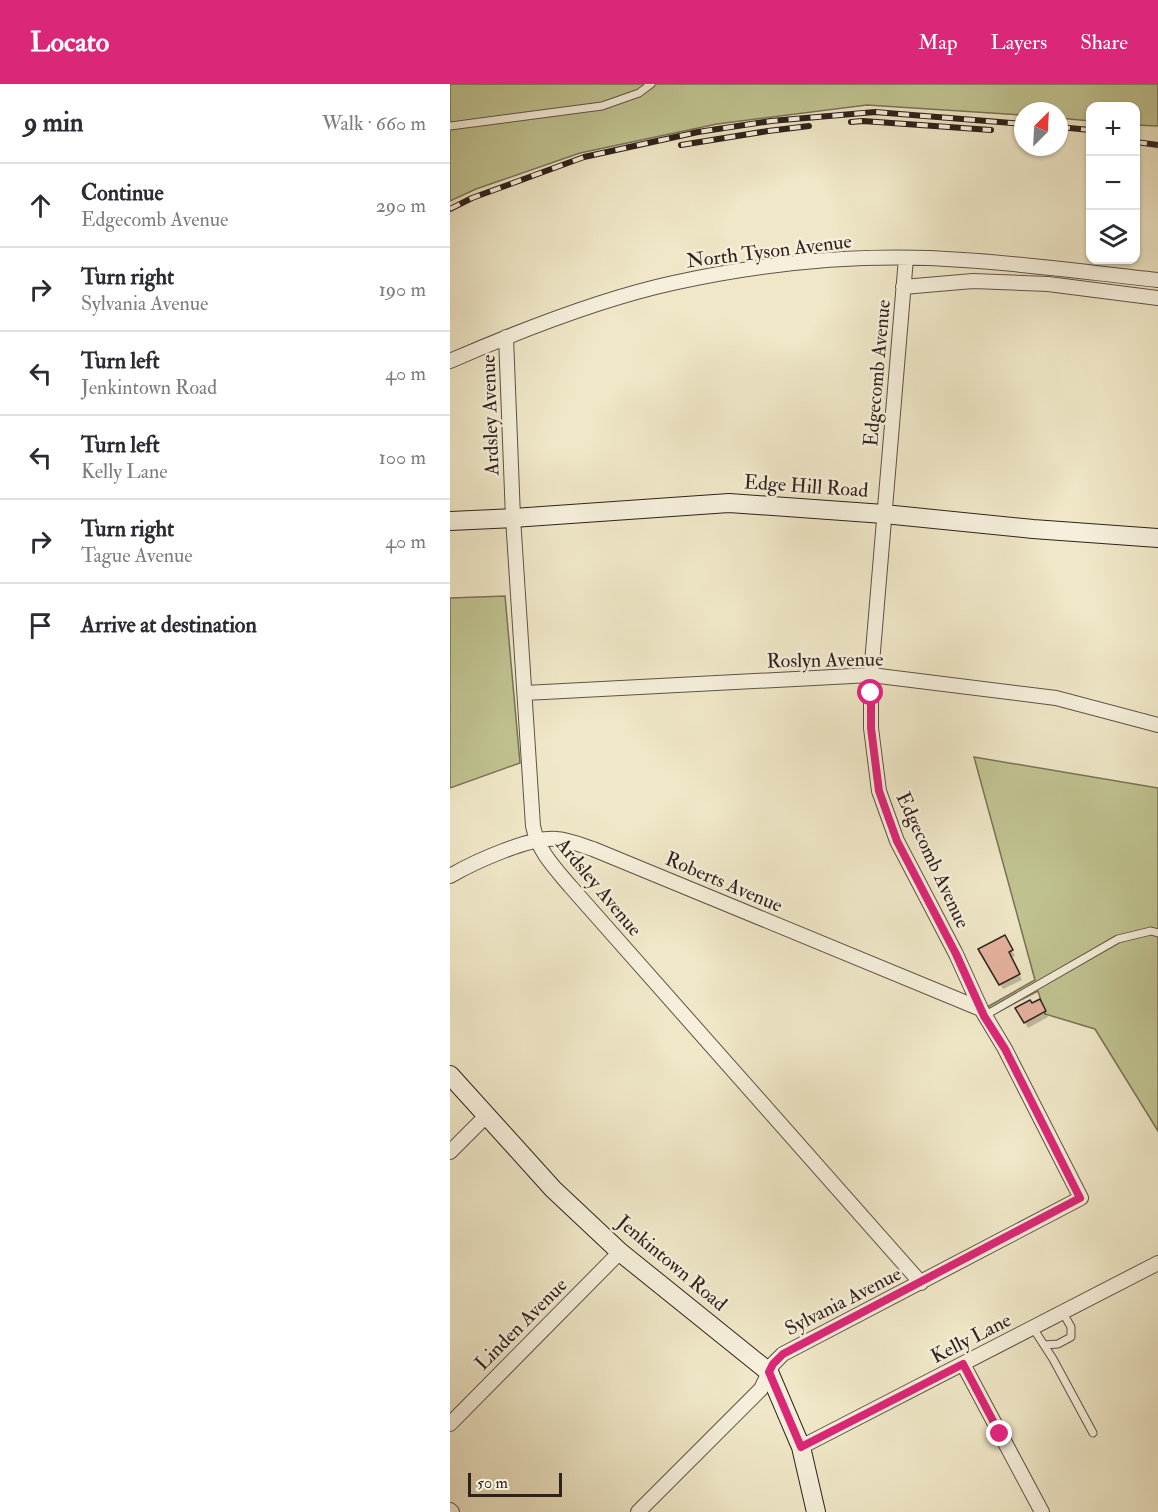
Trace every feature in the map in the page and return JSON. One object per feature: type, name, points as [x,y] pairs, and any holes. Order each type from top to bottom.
[{"type":"street","name":"North Tyson Avenue","points":[[450,361],[506,337],[602,303],[671,283],[739,270],[828,260],[906,258],[963,260],[1158,280]]},
{"type":"street","name":"Edgecomb Avenue","points":[[906,258],[871,675],[871,728],[879,791],[897,841],[956,954],[982,1012],[1005,1049],[1080,1198]]},
{"type":"street","name":"North Tyson Avenue","points":[[1035,267],[1072,287]]},
{"type":"street","name":"North Tyson Avenue","points":[[903,287],[974,281],[1047,284],[1158,298]]},
{"type":"street","name":"Ardsley Avenue","points":[[506,337],[513,518],[535,840],[543,855],[570,886],[921,1283]]},
{"type":"street","name":"Edge Hill Road","points":[[450,521],[729,503],[1158,538]]},
{"type":"street","name":"Roslyn Avenue","points":[[525,693],[871,675],[1056,699],[1158,725]]},
{"type":"street","name":"Roberts Avenue","points":[[450,876],[535,840],[555,838],[593,849],[982,1012]]},
{"type":"street","name":"Jenkintown Road","points":[[450,1075],[553,1189],[620,1252],[769,1372],[801,1447],[816,1512]]},
{"type":"street","points":[[450,1152],[486,1116]]},
{"type":"street","name":"Sylvania Avenue","points":[[638,1512],[761,1389],[773,1364],[783,1354],[1080,1198]]},
{"type":"street","name":"Linden Avenue","points":[[450,1424],[620,1252]]},
{"type":"street","name":"Kelly Lane","points":[[801,1447],[1158,1263]]},
{"type":"street","points":[[963,1364],[1042,1512]]},
{"type":"lane","points":[[450,126],[602,106],[639,93],[651,84]]},
{"type":"lane","points":[[982,1012],[1118,939],[1151,932],[1158,933]]},
{"type":"lane","points":[[1044,1345],[1058,1344],[1071,1336],[1071,1327],[1063,1312]]},
{"type":"lane","points":[[1034,1328],[1093,1433]]},
{"type":"green space","points":[[450,84],[1158,84],[1158,126],[1140,125],[1140,102],[1086,102],[1086,121],[1068,119],[1068,102],[1014,102],[1014,114],[867,105],[717,124],[580,153],[476,189],[450,201]]},
{"type":"green space","points":[[505,596],[520,763],[450,788],[450,598]]},
{"type":"green space","points":[[974,757],[1158,788],[1158,1131],[1095,1029],[1045,1014],[1038,991],[992,1015],[987,1007],[1035,980]]},
{"type":"building","points":[[1005,935],[1013,950],[1009,952],[1020,974],[999,985],[978,949]]},
{"type":"building","points":[[1040,999],[1046,1011],[1024,1023],[1015,1008],[1030,1000],[1032,1003]]},
{"type":"railway","points":[[450,209],[472,198],[584,157],[698,132],[771,121],[875,112],[1014,123]]},
{"type":"railway","points":[[851,122],[991,130]]},
{"type":"railway","points":[[681,145],[809,126]]},
{"type":"railway","points":[[1068,128],[1086,130]]},
{"type":"railway","points":[[1140,143],[1158,145]]},
{"type":"route","points":[[871,693],[871,728],[879,791],[897,841],[956,954],[984,1016],[1005,1049],[1080,1198],[783,1354],[769,1372],[801,1447],[963,1364],[1000,1434]]}]
